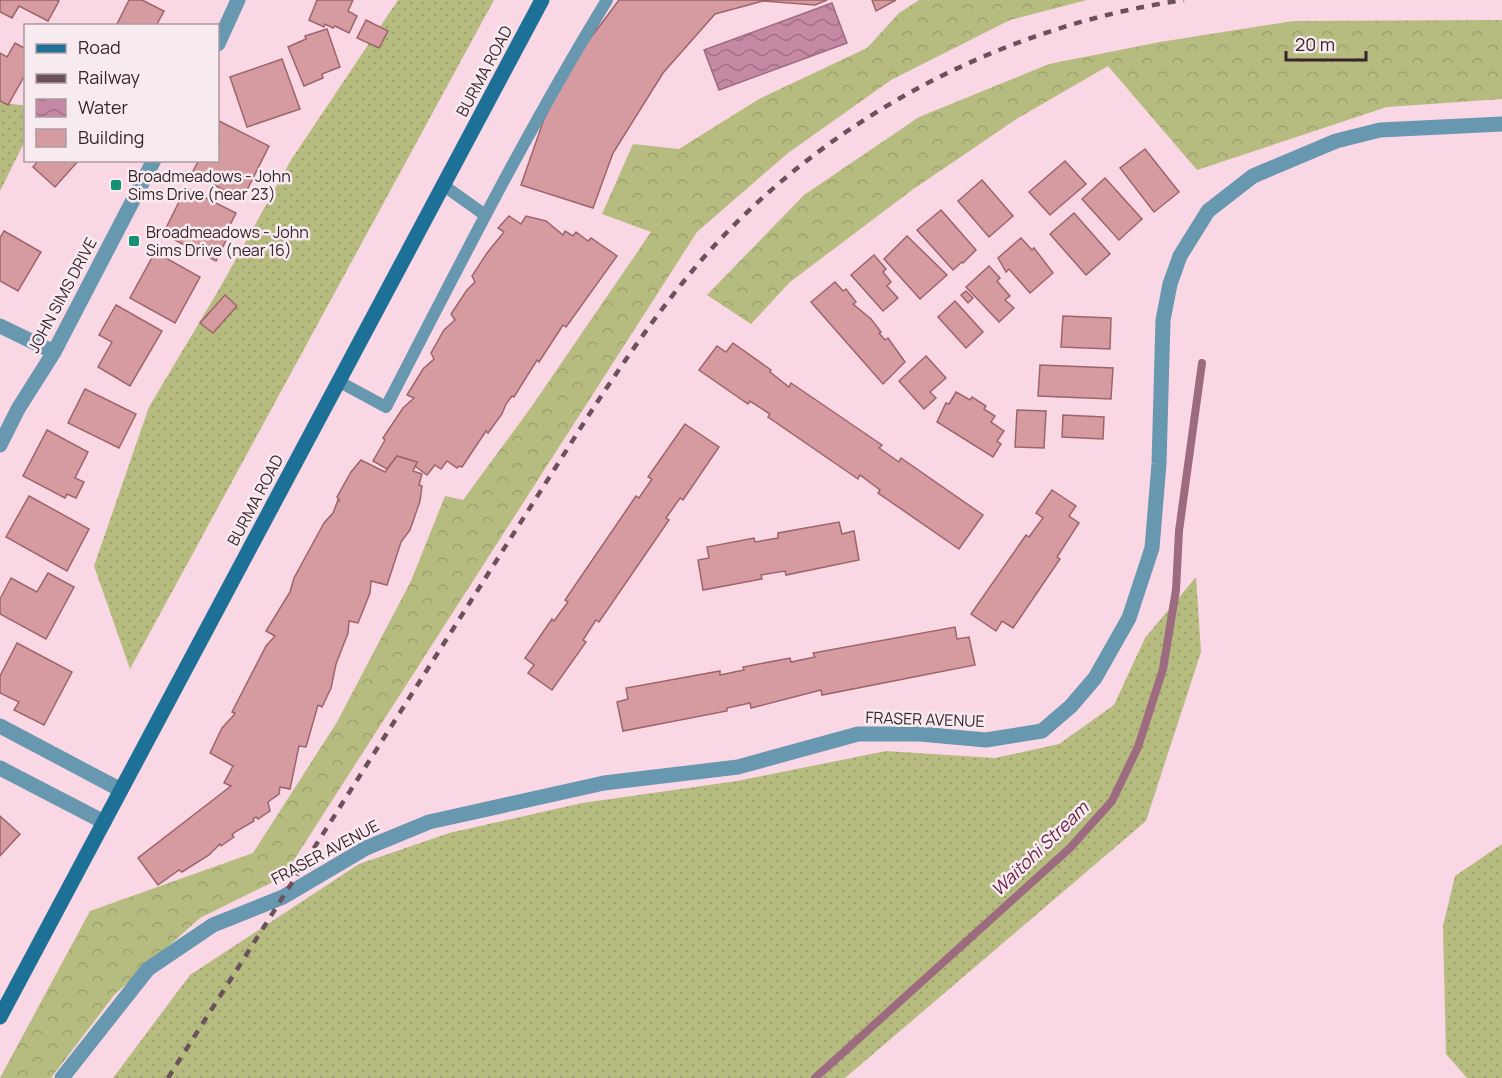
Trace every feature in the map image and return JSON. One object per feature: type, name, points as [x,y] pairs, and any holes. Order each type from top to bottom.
[{"type":"main road","name":"BURMA ROAD","points":[[0,1017],[542,0]]},
{"type":"street","points":[[219,42],[237,0]]},
{"type":"street","name":"FRASER AVENUE","points":[[63,1078],[148,969],[213,926],[283,897],[366,848],[429,822],[604,783],[738,767],[858,735],[920,734],[987,740],[1042,731],[1071,706],[1095,678],[1129,618],[1152,548],[1159,464],[1163,320],[1170,284],[1180,256],[1208,211],[1253,176],[1336,141],[1380,130],[1502,124]]},
{"type":"street","name":"JOHN SIMS DRIVE","points":[[0,446],[18,409],[54,352],[153,162]]},
{"type":"street","points":[[0,326],[54,352]]},
{"type":"street","points":[[0,726],[121,790]]},
{"type":"street","points":[[0,768],[104,822]]},
{"type":"lane","points":[[338,381],[386,407],[572,56],[607,0]]},
{"type":"lane","points":[[443,185],[486,215]]},
{"type":"green space","points":[[398,0],[494,0],[130,669],[94,566],[149,407],[221,286],[291,160]]},
{"type":"green space","points":[[919,0],[1087,0],[1010,20],[891,80],[788,153],[697,232],[283,877],[200,918],[115,994],[51,1078],[0,1078],[90,911],[253,853],[337,722],[411,581],[445,496],[463,500],[532,406],[651,232],[602,214],[633,144],[679,149],[759,99],[867,48],[899,13]]},
{"type":"green space","points":[[1502,20],[1502,99],[1387,107],[1197,170],[1108,66],[1018,118],[912,190],[790,282],[751,324],[707,295],[804,195],[919,117],[1049,64],[1160,42],[1293,21]]},
{"type":"green space","points":[[0,102],[24,106],[24,143],[0,191]]},
{"type":"green space","points":[[1196,577],[1201,652],[1146,821],[845,1078],[113,1078],[190,975],[359,864],[449,833],[582,803],[737,781],[886,751],[995,758],[1059,744],[1114,705],[1145,638]]},
{"type":"green space","points":[[1502,844],[1502,1078],[1467,1078],[1446,1054],[1443,926],[1455,876]]},
{"type":"water","points":[[832,3],[847,43],[719,90],[704,50]]},
{"type":"building","points":[[0,0],[59,1],[48,21],[19,6],[12,18],[0,12]]},
{"type":"building","points":[[129,0],[142,0],[164,11],[157,24],[117,24]]},
{"type":"building","points":[[317,0],[353,0],[348,11],[357,16],[349,33],[335,26],[333,28],[325,24],[324,27],[309,20]]},
{"type":"building","points":[[619,0],[827,0],[815,5],[763,1],[715,14],[663,73],[613,153],[593,208],[521,185],[544,119],[574,60]]},
{"type":"building","points":[[872,0],[896,0],[876,11]]},
{"type":"building","points":[[366,20],[388,31],[379,48],[357,38]]},
{"type":"building","points":[[327,29],[340,67],[322,74],[323,78],[304,86],[288,47],[306,39],[305,36]]},
{"type":"building","points":[[15,43],[24,48],[24,77],[8,105],[0,101],[0,53],[7,57]]},
{"type":"building","points":[[282,59],[300,109],[247,127],[230,77]]},
{"type":"building","points":[[219,121],[269,146],[242,200],[192,173],[198,162],[219,162]]},
{"type":"building","points":[[1145,149],[1179,192],[1154,212],[1120,168]]},
{"type":"building","points":[[1065,161],[1086,184],[1050,215],[1029,192]]},
{"type":"building","points":[[37,162],[77,162],[55,187],[33,167]]},
{"type":"building","points":[[1105,178],[1142,219],[1119,240],[1082,199]]},
{"type":"building","points":[[982,180],[1013,216],[989,237],[958,201]]},
{"type":"building","points":[[186,188],[236,213],[216,261],[163,234]]},
{"type":"building","points":[[941,210],[976,250],[953,270],[917,230]]},
{"type":"building","points":[[1074,213],[1110,254],[1086,275],[1050,234]]},
{"type":"building","points":[[509,216],[521,224],[526,216],[546,221],[563,235],[565,231],[573,236],[576,232],[588,241],[591,238],[617,256],[566,327],[563,325],[539,362],[537,360],[514,397],[512,396],[506,404],[502,414],[488,433],[486,431],[462,467],[457,468],[447,461],[441,469],[435,465],[427,475],[415,466],[417,462],[397,456],[387,469],[373,461],[385,440],[383,438],[403,408],[414,398],[407,395],[423,369],[434,359],[431,353],[444,330],[455,320],[451,314],[475,282],[472,276],[504,232],[498,228]]},
{"type":"building","points":[[4,231],[41,252],[18,291],[0,281],[0,238]]},
{"type":"building","points":[[907,236],[947,275],[920,299],[884,259]]},
{"type":"building","points":[[1021,238],[1032,250],[1034,248],[1053,273],[1030,293],[1009,269],[1006,272],[998,258]]},
{"type":"building","points":[[155,252],[200,277],[175,323],[130,298]]},
{"type":"building","points":[[874,255],[886,269],[883,272],[891,282],[887,286],[898,298],[883,311],[851,275]]},
{"type":"building","points":[[989,266],[1000,278],[997,281],[1010,296],[1005,300],[1014,308],[999,322],[966,287]]},
{"type":"building","points":[[835,282],[843,291],[846,289],[856,302],[853,304],[871,319],[881,332],[879,333],[885,340],[888,338],[905,362],[883,384],[811,302]]},
{"type":"building","points":[[966,291],[973,298],[968,303],[961,295]]},
{"type":"building","points":[[225,295],[237,306],[213,333],[200,323]]},
{"type":"building","points":[[955,301],[983,332],[966,348],[938,317]]},
{"type":"building","points":[[116,305],[162,331],[130,386],[98,367],[112,342],[99,335]]},
{"type":"building","points":[[1063,316],[1111,318],[1110,349],[1061,347]]},
{"type":"building","points":[[733,343],[771,370],[770,372],[789,387],[791,383],[882,445],[879,448],[899,462],[901,458],[983,515],[959,549],[878,493],[880,490],[860,475],[858,479],[768,417],[770,414],[750,401],[748,404],[699,370],[717,346],[726,352]]},
{"type":"building","points":[[926,356],[946,378],[930,392],[936,398],[924,409],[899,381]]},
{"type":"building","points":[[1040,365],[1113,368],[1111,399],[1038,396]]},
{"type":"building","points":[[85,389],[136,414],[119,448],[68,423]]},
{"type":"building","points":[[956,392],[970,400],[972,397],[986,406],[984,409],[995,416],[991,422],[1004,431],[997,441],[1001,444],[993,457],[937,422],[946,403],[949,404]]},
{"type":"building","points":[[1017,410],[1046,411],[1044,448],[1015,447]]},
{"type":"building","points":[[1063,415],[1104,417],[1103,439],[1062,437]]},
{"type":"building","points":[[685,424],[719,447],[683,500],[680,498],[666,518],[669,520],[599,622],[596,620],[583,640],[586,642],[552,690],[528,673],[534,665],[525,658],[552,619],[554,621],[568,602],[565,600],[636,496],[639,498],[652,479],[648,477]]},
{"type":"building","points":[[47,430],[88,452],[75,478],[84,482],[76,498],[67,494],[65,498],[23,476]]},
{"type":"building","points":[[397,456],[417,462],[413,471],[422,474],[419,485],[422,486],[420,501],[410,530],[401,542],[387,585],[371,581],[370,593],[358,623],[349,621],[348,633],[336,664],[331,688],[322,707],[318,705],[306,747],[299,746],[290,789],[280,787],[279,794],[268,802],[270,811],[258,819],[256,817],[253,819],[254,821],[235,832],[232,835],[234,837],[221,846],[220,844],[209,855],[182,872],[179,870],[158,885],[138,858],[231,786],[224,783],[233,766],[210,753],[222,728],[235,713],[232,712],[266,646],[275,636],[266,631],[290,592],[294,578],[324,523],[333,513],[338,500],[340,501],[337,497],[351,472],[361,460],[385,472]]},
{"type":"building","points":[[1052,490],[1076,506],[1069,516],[1079,523],[1057,557],[1060,559],[1013,628],[1002,621],[996,631],[971,614],[1026,535],[1029,537],[1043,518],[1036,513]]},
{"type":"building","points":[[29,496],[89,529],[67,571],[6,537]]},
{"type":"building","points":[[839,522],[842,534],[854,531],[859,560],[786,575],[785,571],[761,575],[762,579],[703,590],[698,560],[709,558],[707,547],[754,538],[755,542],[778,538],[778,533]]},
{"type":"building","points":[[48,573],[74,587],[46,639],[0,614],[0,599],[11,578],[37,592]]},
{"type":"building","points":[[955,627],[957,639],[969,637],[975,665],[822,695],[821,690],[751,708],[750,703],[727,708],[727,711],[623,731],[617,702],[628,699],[626,688],[720,671],[720,675],[744,670],[743,667],[790,658],[791,662],[815,657],[813,653]]},
{"type":"building","points":[[17,643],[72,672],[44,725],[14,710],[19,702],[0,693],[0,676]]},
{"type":"building","points":[[0,816],[20,834],[0,856]]},
{"type":"waterway","name":"Waitohi Stream","points":[[815,1078],[1070,848],[1112,801],[1138,747],[1163,669],[1176,590],[1179,531],[1202,363]]},
{"type":"railway","points":[[168,1078],[592,410],[660,312],[705,256],[753,206],[806,161],[862,121],[922,86],[985,56],[1050,32],[1116,13],[1184,0]]},
{"type":"place","name":"Broadmeadows - John Sims Drive (near 23)","points":[[116,185]]},
{"type":"place","name":"Broadmeadows - John Sims Drive (near 16)","points":[[134,241]]}]
